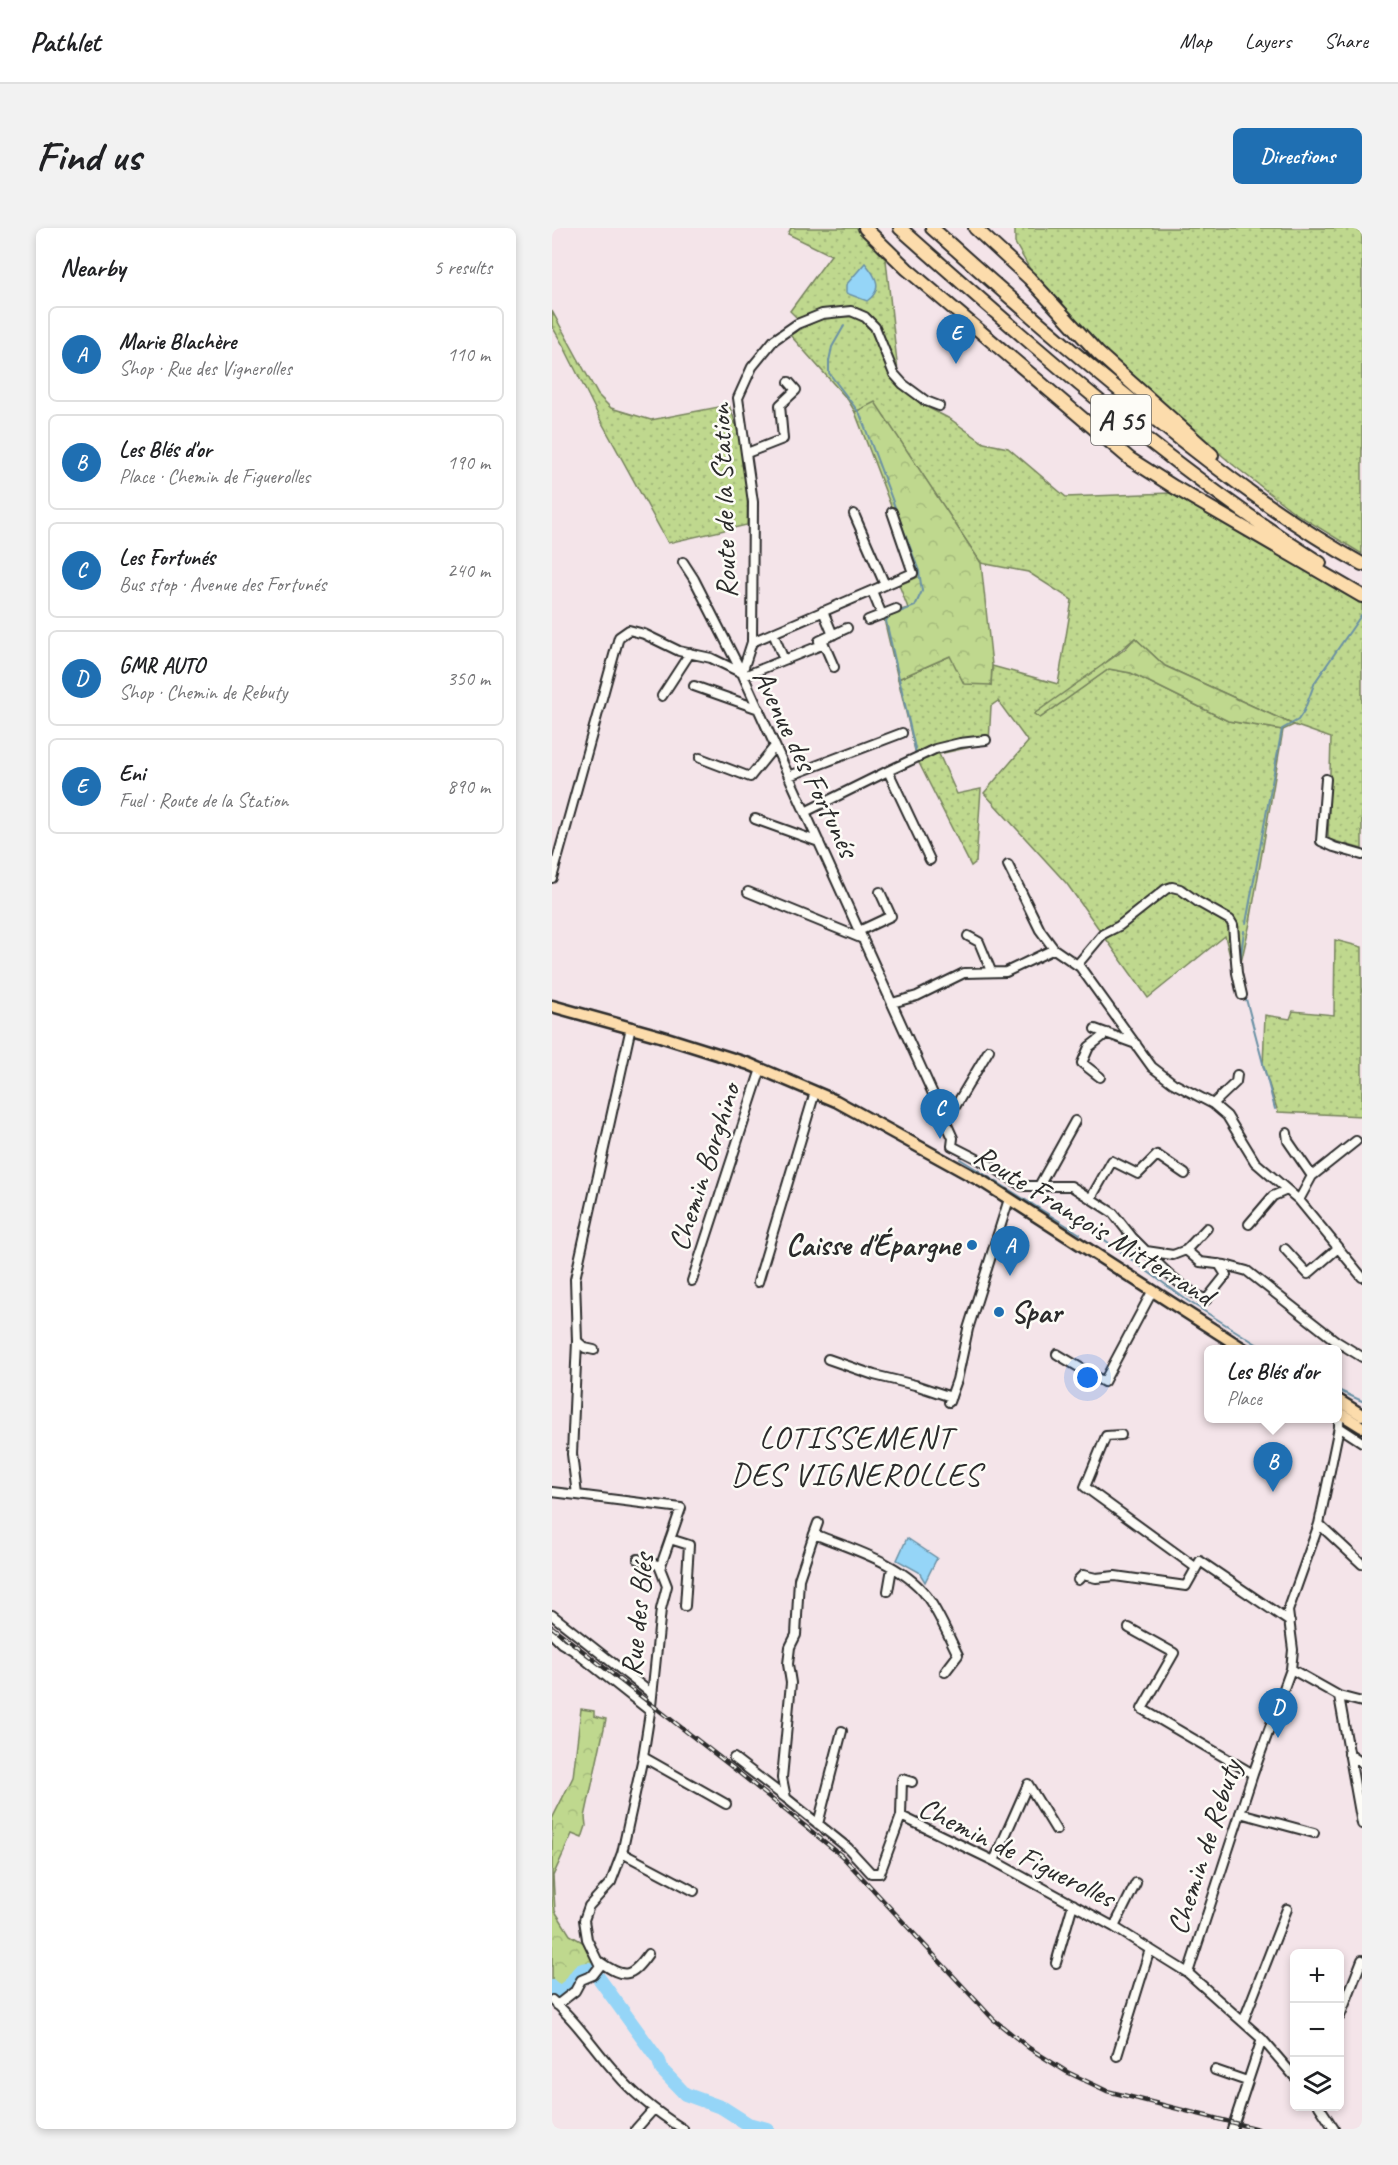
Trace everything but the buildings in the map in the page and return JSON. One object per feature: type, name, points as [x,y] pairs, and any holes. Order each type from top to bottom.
[{"type":"highway","points":[[865,228],[907,269],[1130,459],[1362,596]]},
{"type":"highway","name":"A 55","points":[[900,228],[1050,362],[1158,449],[1220,496],[1280,537],[1362,588]]},
{"type":"highway","name":"A 55","points":[[932,228],[1123,394],[1202,457],[1294,522],[1362,564]]},
{"type":"highway","points":[[975,228],[1029,278],[1086,342],[1122,376],[1204,448],[1294,522]]},
{"type":"main road","name":"Route François Mitterrand","points":[[552,1008],[631,1027],[761,1069],[836,1101],[916,1144],[1009,1199],[1214,1329]]},
{"type":"main road","points":[[1214,1329],[1238,1345]]},
{"type":"main road","points":[[1214,1329],[1241,1345]]},
{"type":"main road","points":[[1342,1404],[1359,1423]]},
{"type":"main road","points":[[1342,1414],[1359,1423]]},
{"type":"street","name":"Route de la Station","points":[[743,675],[752,642],[753,502],[738,398],[752,367],[781,333],[797,324],[822,315],[845,310],[865,317],[875,327],[894,374],[910,390],[926,401],[939,406]]},
{"type":"street","points":[[747,453],[783,439],[780,405],[796,390],[789,382]]},
{"type":"street","points":[[752,642],[913,573],[892,512]]},
{"type":"street","points":[[854,514],[885,585]]},
{"type":"street","points":[[683,562],[743,675],[824,644],[834,667]]},
{"type":"street","points":[[872,591],[882,615]]},
{"type":"street","points":[[868,620],[896,609]]},
{"type":"street","points":[[823,611],[833,635]]},
{"type":"street","points":[[819,641],[848,628]]},
{"type":"street","name":"Avenue des Fortunés","points":[[552,878],[619,637],[629,630],[679,651],[711,658],[743,675],[946,1122],[953,1138],[952,1146],[993,1167],[1022,1186],[1039,1186]]},
{"type":"street","points":[[773,633],[782,655]]},
{"type":"street","points":[[770,660],[796,649]]},
{"type":"street","points":[[662,696],[690,653]]},
{"type":"street","points":[[694,686],[759,709]]},
{"type":"street","points":[[789,776],[902,733]]},
{"type":"street","points":[[805,812],[935,748],[986,740]]},
{"type":"street","points":[[700,758],[750,777],[776,746]]},
{"type":"street","points":[[888,771],[930,860]]},
{"type":"street","points":[[1326,779],[1321,841],[1324,844],[1362,855]]},
{"type":"street","points":[[755,819],[819,842]]},
{"type":"street","points":[[1008,865],[1040,930],[1054,949],[1077,965],[1152,1067],[1173,1083],[1213,1104],[1227,1116],[1255,1162],[1299,1200],[1362,1277]]},
{"type":"street","points":[[1077,965],[1103,934],[1119,926],[1166,889],[1172,887],[1180,889],[1198,903],[1230,920],[1242,995]]},
{"type":"street","points":[[748,892],[861,935],[891,916],[880,892]]},
{"type":"street","points":[[968,936],[979,942],[991,971]]},
{"type":"street","points":[[892,1003],[917,996],[964,973],[1006,972],[1054,949]]},
{"type":"street","points":[[552,1491],[578,1495],[572,1454],[577,1341],[575,1279],[631,1027]]},
{"type":"street","points":[[1095,1029],[1136,1044]]},
{"type":"street","points":[[1100,1077],[1082,1063],[1089,1047],[1107,1033]]},
{"type":"street","points":[[946,1122],[989,1050]]},
{"type":"street","name":"Chemin Borghino","points":[[692,1281],[761,1069]]},
{"type":"street","points":[[1213,1104],[1236,1082],[1237,1076]]},
{"type":"street","points":[[758,1282],[815,1092]]},
{"type":"street","points":[[1075,1121],[1039,1186],[1071,1186],[1113,1213],[1132,1237],[1165,1271],[1194,1294],[1206,1300],[1226,1275],[1219,1264]]},
{"type":"street","points":[[1287,1133],[1288,1142],[1312,1176]]},
{"type":"street","points":[[1299,1200],[1312,1176],[1356,1142]]},
{"type":"street","points":[[1091,1198],[1112,1161],[1138,1174],[1157,1155],[1185,1174]]},
{"type":"street","points":[[1249,1224],[1273,1196],[1287,1190]]},
{"type":"street","points":[[828,1359],[874,1375],[915,1385],[950,1399],[957,1380],[968,1329],[1009,1199]]},
{"type":"street","points":[[1146,1251],[1173,1255],[1186,1250],[1207,1228]]},
{"type":"street","points":[[1285,1249],[1308,1274],[1338,1248]]},
{"type":"street","points":[[1186,1250],[1200,1262],[1246,1271],[1336,1341],[1362,1357]]},
{"type":"street","points":[[1057,1354],[1104,1382],[1153,1290]]},
{"type":"street","points":[[577,1341],[585,1348],[594,1350]]},
{"type":"street","points":[[1339,1423],[1319,1524],[1288,1611],[1293,1650],[1291,1669],[1339,1696],[1362,1702]]},
{"type":"street","points":[[1339,1427],[1359,1423]]},
{"type":"street","points":[[1339,1427],[1362,1442]]},
{"type":"street","points":[[1121,1435],[1106,1436],[1085,1487],[1195,1567]]},
{"type":"street","name":"Rue des Blés","points":[[578,1495],[681,1508],[660,1571],[667,1587],[661,1609],[650,1711],[622,1853],[611,1882],[589,1906],[584,1920],[587,1939],[597,1969]]},
{"type":"street","points":[[786,1798],[782,1778],[791,1683],[788,1664],[790,1647],[796,1635],[800,1579],[818,1523]]},
{"type":"street","points":[[1319,1524],[1362,1564]]},
{"type":"street","points":[[814,1534],[870,1556],[908,1577],[929,1599],[958,1655],[945,1672]]},
{"type":"street","points":[[670,1539],[689,1545],[685,1606]]},
{"type":"street","points":[[638,1559],[661,1566]]},
{"type":"street","points":[[1078,1580],[1083,1575],[1096,1578],[1115,1576],[1186,1586],[1200,1561],[1290,1622]]},
{"type":"street","points":[[888,1591],[892,1568]]},
{"type":"street","name":"Rue des Blés","points":[[552,1615],[652,1694]]},
{"type":"street","points":[[553,1635],[564,1623]]},
{"type":"street","points":[[1129,1628],[1174,1653],[1143,1709],[1253,1774]]},
{"type":"street","name":"Rue des Blés","points":[[553,1635],[650,1711]]},
{"type":"street","name":"Chemin de Rebuty","points":[[1188,1973],[1253,1774],[1291,1669]]},
{"type":"street","points":[[1339,1696],[1362,1824]]},
{"type":"street","points":[[818,1824],[842,1731]]},
{"type":"street","points":[[1349,1754],[1362,1763]]},
{"type":"street","points":[[642,1757],[726,1804]]},
{"type":"street","name":"Chemin de Figuerolles","points":[[734,1758],[849,1850],[871,1873],[880,1873],[901,1816],[994,1861],[1114,1927],[1188,1973],[1262,2039],[1290,2071]]},
{"type":"street","points":[[901,1816],[903,1779],[912,1782]]},
{"type":"street","points":[[994,1861],[1028,1784],[1056,1830]]},
{"type":"street","points":[[1240,1813],[1314,1833]]},
{"type":"street","points":[[622,1853],[694,1891]]},
{"type":"street","points":[[1114,1927],[1136,1883]]},
{"type":"street","points":[[1056,1963],[1073,1904]]},
{"type":"street","points":[[1243,2022],[1287,1909]]},
{"type":"street","points":[[1117,2056],[1150,1949]]},
{"type":"street","points":[[648,1954],[637,1969],[630,1974],[597,1969],[581,1980],[575,1991],[554,2002],[575,2023],[618,2076],[653,2110],[683,2129]]},
{"type":"street","points":[[1344,2006],[1362,1960]]},
{"type":"street","points":[[1232,2129],[1262,2039]]},
{"type":"street","points":[[1215,2070],[1247,2081]]},
{"type":"street","points":[[636,2129],[653,2110]]},
{"type":"street","points":[[1322,2111],[1334,2129]]},
{"type":"street","points":[[666,2129],[672,2122]]},
{"type":"green space","points":[[791,228],[859,228],[886,260],[898,372],[885,343],[859,311],[843,308],[817,312],[798,319],[790,311],[831,255],[788,234]]},
{"type":"green space","points":[[1015,228],[1362,228],[1362,554],[1295,513],[1232,464],[1115,363],[1031,271],[1015,243]]},
{"type":"green space","points":[[552,311],[598,395],[611,408],[651,420],[729,405],[744,464],[747,525],[668,543],[552,326]]},
{"type":"green space","points":[[837,316],[857,317],[870,326],[893,380],[921,404],[950,419],[984,443],[1008,448],[1066,497],[1170,493],[1362,601],[1362,849],[1328,839],[1331,738],[1294,725],[1165,666],[1135,638],[1040,718],[1109,669],[1131,673],[1228,721],[1283,730],[1250,923],[1240,967],[1240,997],[1225,936],[1148,998],[1067,884],[984,793],[1028,742],[998,701],[991,706],[989,743],[939,754],[957,794],[981,789],[976,862],[971,866],[917,759],[898,679],[950,656],[991,685],[992,666],[1058,684],[1072,600],[1028,572],[981,563],[875,403],[855,412],[848,400],[790,335],[818,320]]},
{"type":"green space","points":[[875,402],[981,563],[992,665],[991,685],[964,684],[950,656],[898,679],[883,615],[908,608],[899,585],[918,577],[855,412]]},
{"type":"green space","points":[[1135,638],[1165,666],[1294,725],[1283,730],[1228,721],[1131,673],[1109,669],[1040,718],[1034,714],[1125,649]]},
{"type":"green space","points":[[1335,940],[1362,947],[1362,1116],[1278,1112],[1263,1066],[1265,1015],[1290,1019],[1293,1011],[1334,1015]]},
{"type":"green space","points":[[581,1709],[594,1711],[594,1716],[606,1719],[582,1838],[572,1834],[553,1876],[555,1911],[570,1935],[586,1944],[598,1964],[588,1974],[555,1997],[552,1994],[552,1819],[573,1777]]},
{"type":"water","points":[[865,263],[875,278],[877,287],[867,301],[846,293],[846,285]]},
{"type":"water","points":[[907,1538],[937,1558],[925,1582],[919,1572],[897,1560]]},
{"type":"waterway","points":[[844,326],[832,347],[829,373],[860,414],[919,571],[922,591],[915,606],[889,616],[886,621],[916,753]]},
{"type":"waterway","points":[[1246,923],[1282,729],[1298,720],[1304,711],[1315,682],[1362,614]]},
{"type":"waterway","points":[[1240,963],[1244,931]]},
{"type":"waterway","points":[[1245,995],[1275,1109]]},
{"type":"waterway","points":[[960,1159],[1080,1234]]},
{"type":"waterway","points":[[1042,1194],[1188,1301],[1258,1345]]},
{"type":"waterway","points":[[1342,1392],[1362,1401]]},
{"type":"waterway","points":[[552,1987],[557,1993],[570,1985],[580,1971],[593,1970],[659,2061],[662,2070],[685,2094],[723,2108],[748,2124],[767,2129]]},
{"type":"railway","points":[[552,1627],[842,1856],[993,2019],[1029,2048],[1067,2072],[1107,2091],[1258,2129]]},
{"type":"place","name":"Eni","points":[[956,364]]},
{"type":"place","name":"Les Fortunés","points":[[940,1139]]},
{"type":"place","name":"Caisse d'Épargne","points":[[972,1245]]},
{"type":"place","name":"Marie Blachère","points":[[1010,1276]]},
{"type":"place","name":"Spar","points":[[999,1312]]},
{"type":"place","name":"Les Blés d'or","points":[[1273,1492]]},
{"type":"place","name":"GMR AUTO","points":[[1278,1738]]},
{"type":"district","name":"LOTISSEMENT DES VIGNEROLLES","points":[[856,1456]]}]
